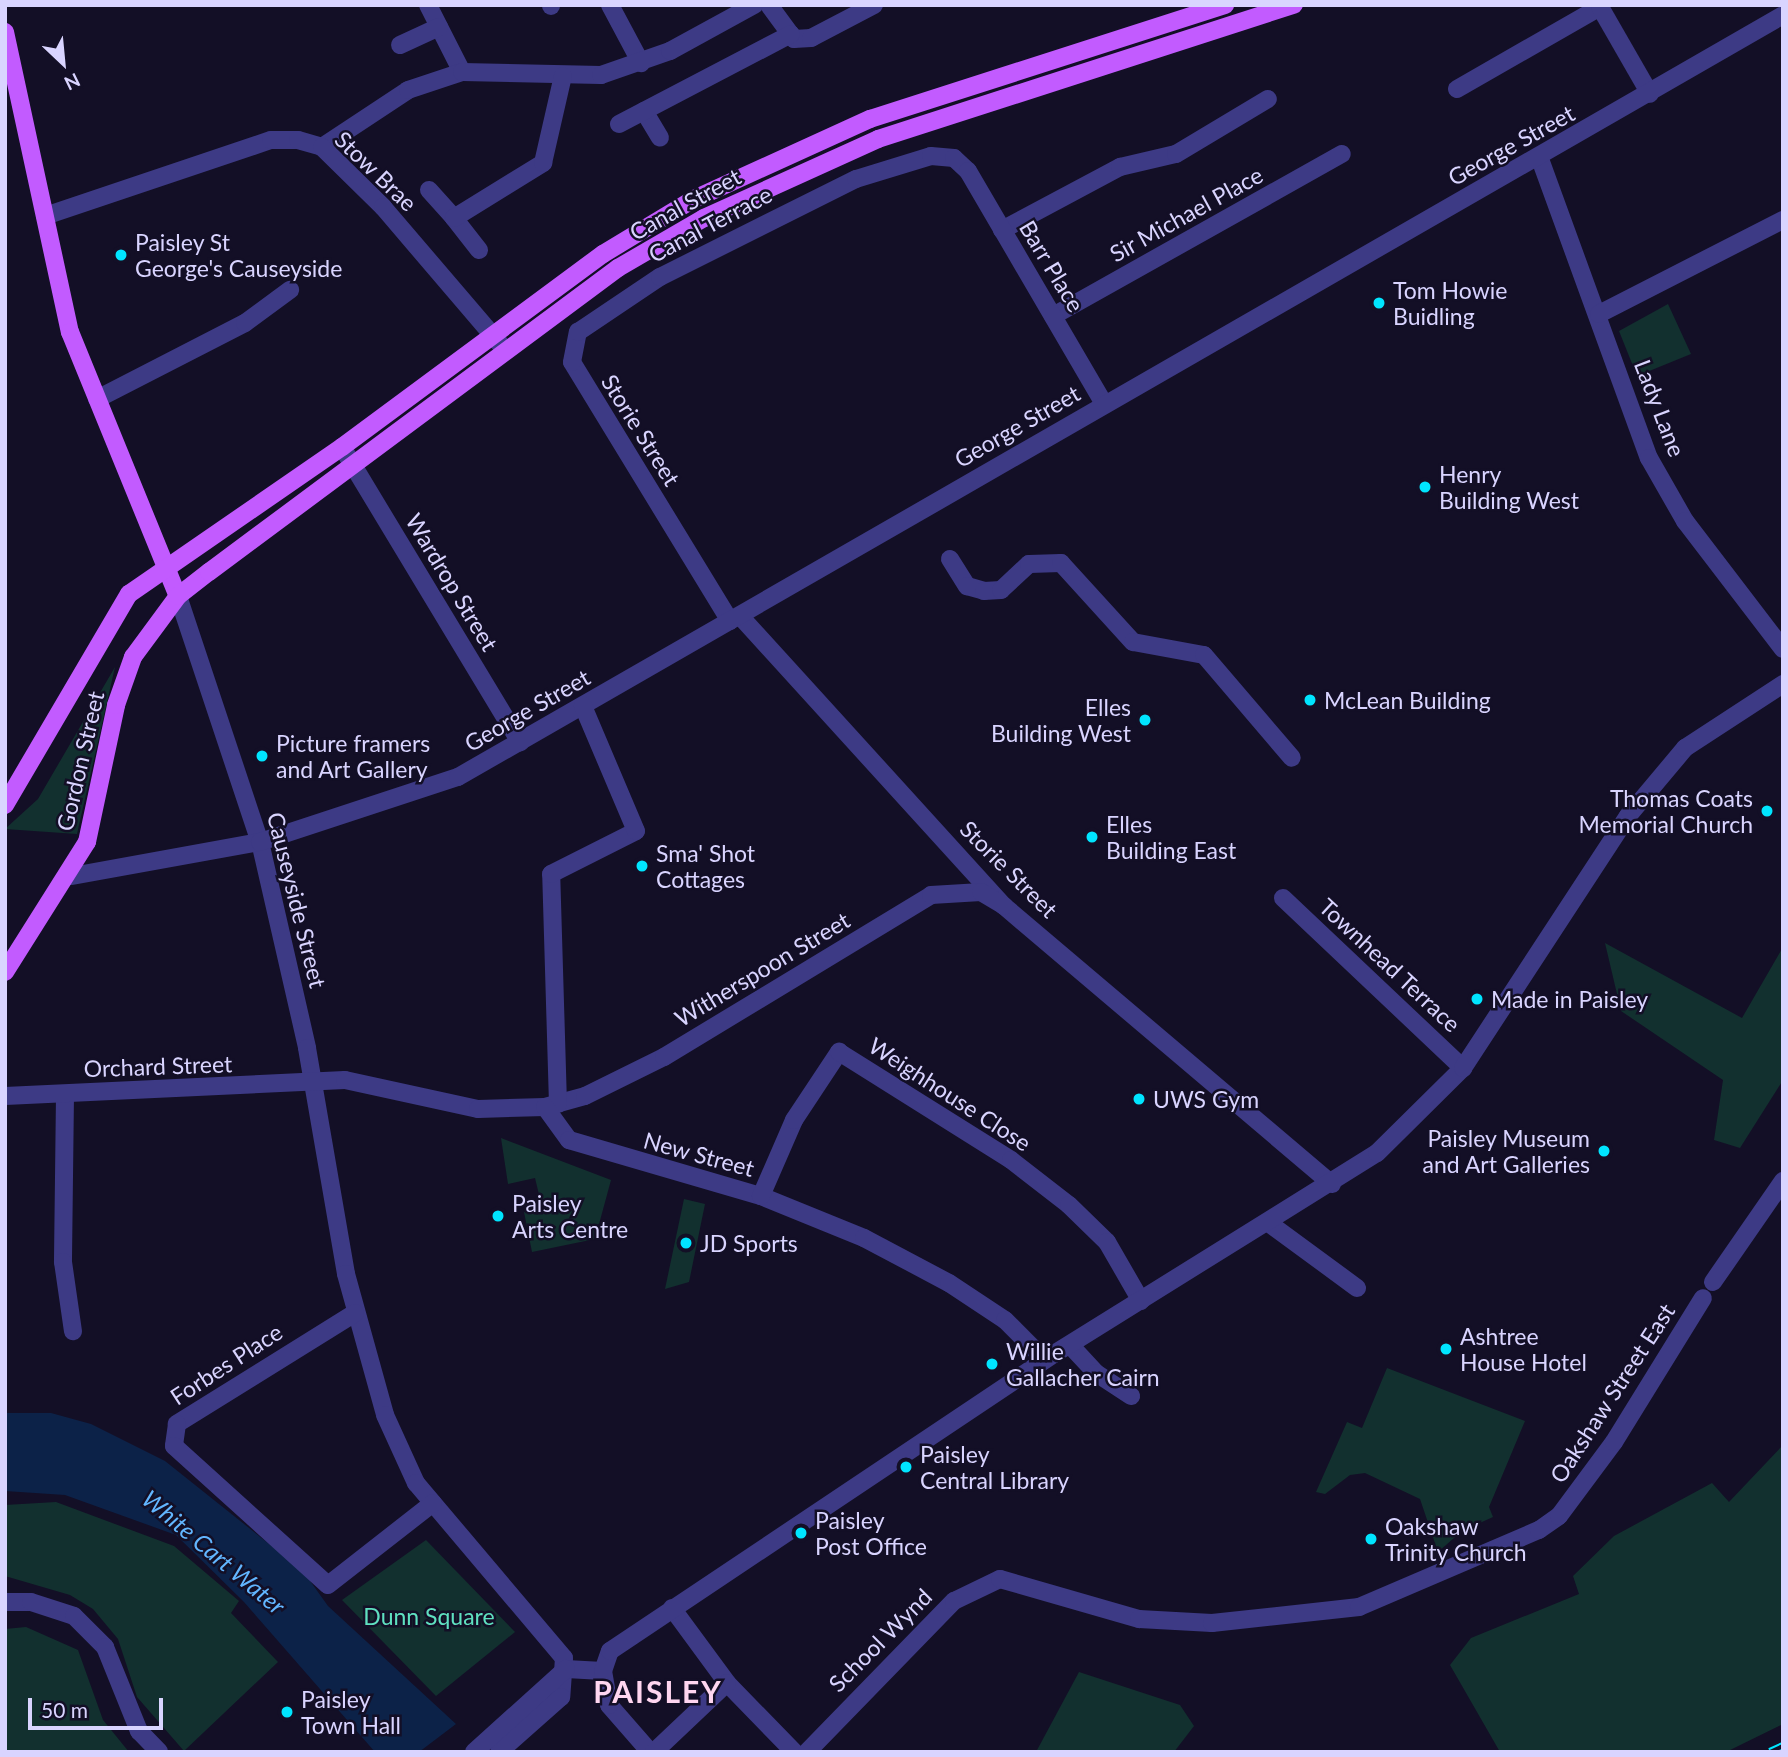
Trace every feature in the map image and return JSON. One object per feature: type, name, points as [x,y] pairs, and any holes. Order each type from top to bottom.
[{"type":"main road","name":"Canal Street","points":[[165,567],[342,447],[603,254],[790,151],[870,119],[1225,5]]},
{"type":"main road","name":"Canal Street","points":[[178,596],[618,268],[801,171],[968,108],[1271,9],[1294,5]]},
{"type":"main road","name":"Causeyside Street","points":[[5,32],[70,332],[178,596]]},
{"type":"main road","name":"Gordon Street","points":[[5,805],[129,594],[165,567]]},
{"type":"main road","name":"Gordon Street","points":[[5,972],[72,876],[93,825],[113,716],[134,657],[178,596]]},
{"type":"street","points":[[428,5],[462,72]]},
{"type":"street","points":[[610,5],[641,63]]},
{"type":"street","points":[[322,147],[408,90],[462,72],[563,76],[641,63],[754,5]]},
{"type":"street","points":[[769,5],[791,34]]},
{"type":"street","points":[[619,124],[791,34],[811,38],[865,7]]},
{"type":"street","points":[[1457,89],[1600,8],[1650,94]]},
{"type":"street","name":"George Street","points":[[72,876],[260,842],[458,777],[1104,404],[1540,159],[1783,15]]},
{"type":"street","points":[[400,45],[439,27]]},
{"type":"street","points":[[454,218],[543,163],[563,76]]},
{"type":"street","points":[[1002,230],[1120,167],[1176,154],[1268,99]]},
{"type":"street","points":[[644,111],[660,138]]},
{"type":"street","name":"Stow Brae","points":[[45,216],[271,140],[322,147],[383,207],[506,351]]},
{"type":"street","name":"Sir Michael Place","points":[[1054,316],[1342,154]]},
{"type":"street","name":"Canal Terrace","points":[[576,372],[571,353],[578,332],[660,277],[856,179],[931,156],[954,158]]},
{"type":"street","name":"Barr Place","points":[[954,158],[1002,230],[1104,404]]},
{"type":"street","name":"Lady Lane","points":[[1540,159],[1599,314],[1649,458],[1685,521],[1783,649]]},
{"type":"street","points":[[429,190],[479,250]]},
{"type":"street","points":[[1599,314],[1783,220]]},
{"type":"street","points":[[97,399],[245,323],[290,290]]},
{"type":"street","name":"Storie Street","points":[[576,372],[735,618],[1004,906],[1332,1184]]},
{"type":"street","name":"Wardrop Street","points":[[342,447],[520,741]]},
{"type":"street","points":[[950,559],[967,586],[984,591],[1001,590],[1029,564],[1061,563],[1133,642],[1204,655],[1292,758]]},
{"type":"street","name":"Causeyside Street","points":[[178,596],[260,842],[312,1084],[355,1313],[390,1428],[406,1466],[433,1503],[552,1639],[566,1669]]},
{"type":"street","points":[[727,1683],[652,1752],[609,1705],[603,1671],[610,1651],[672,1608],[1054,1354],[1332,1184],[1426,1110],[1463,1068],[1628,816],[1685,748],[1783,684]]},
{"type":"street","points":[[312,1084],[345,1080],[478,1109],[552,1105],[551,874],[636,831],[583,706]]},
{"type":"street","name":"Witherspoon Street","points":[[552,1105],[664,1056],[931,895],[981,892],[1004,906]]},
{"type":"street","name":"Townhead Terrace","points":[[1283,898],[1463,1068]]},
{"type":"street","name":"Weighhouse Close","points":[[761,1196],[794,1120],[839,1052],[993,1148],[1069,1205],[1107,1242],[1141,1301]]},
{"type":"street","name":"Orchard Street","points":[[5,1096],[312,1084]]},
{"type":"street","points":[[65,1095],[63,1262],[73,1331]]},
{"type":"street","name":"New Street","points":[[552,1105],[569,1140],[761,1196],[864,1238],[949,1283],[1005,1320],[1034,1349],[1054,1354]]},
{"type":"street","points":[[1713,1282],[1783,1181]]},
{"type":"street","points":[[1270,1224],[1357,1289]]},
{"type":"street","name":"Oakshaw Street East","points":[[1000,1579],[1139,1619],[1212,1623],[1359,1607],[1439,1576],[1559,1516],[1614,1442],[1703,1298]]},
{"type":"street","name":"Forbes Place","points":[[355,1313],[177,1424],[172,1437],[178,1453],[328,1585],[433,1503]]},
{"type":"street","points":[[1070,1345],[1096,1373],[1131,1396]]},
{"type":"street","name":"School Wynd","points":[[807,1752],[954,1601],[1000,1579]]},
{"type":"street","points":[[5,1602],[31,1602],[74,1616],[105,1647],[139,1731],[159,1752]]},
{"type":"street","points":[[672,1608],[727,1683],[794,1752]]},
{"type":"street","points":[[474,1752],[566,1669],[603,1671]]},
{"type":"street","points":[[499,1752],[561,1698],[566,1669]]},
{"type":"green space","points":[[1668,304],[1691,354],[1637,376],[1619,331]]},
{"type":"green space","points":[[115,667],[77,834],[5,829],[38,799]]},
{"type":"green space","points":[[1605,943],[1742,1018],[1783,947],[1783,1080],[1740,1148],[1714,1140],[1723,1080],[1621,1011]]},
{"type":"green space","points":[[501,1138],[611,1180],[595,1239],[532,1252],[524,1212],[542,1207],[535,1178],[508,1184]]},
{"type":"green space","name":"JD Sports","points":[[684,1199],[705,1204],[689,1282],[665,1289]]},
{"type":"green space","points":[[1387,1368],[1525,1421],[1489,1507],[1493,1517],[1462,1531],[1438,1552],[1420,1499],[1365,1473],[1350,1475],[1325,1494],[1316,1492],[1347,1422],[1362,1428]]},
{"type":"green space","points":[[1783,1445],[1783,1724],[1726,1752],[1500,1752],[1450,1665],[1471,1638],[1579,1594],[1573,1576],[1614,1536],[1712,1483],[1729,1502]]},
{"type":"green space","points":[[56,1502],[174,1546],[239,1601],[231,1613],[278,1662],[184,1751],[137,1697],[118,1639],[93,1609],[70,1595],[5,1576],[5,1505]]},
{"type":"green space","name":"Dunn Square","points":[[426,1540],[515,1632],[436,1696],[342,1600]]},
{"type":"green space","points":[[26,1627],[78,1650],[103,1720],[129,1752],[5,1752],[5,1629]]},
{"type":"green space","points":[[1079,1672],[1180,1705],[1194,1726],[1174,1752],[1036,1752]]},
{"type":"water","name":"White Cart Water","points":[[5,1413],[51,1413],[91,1424],[165,1461],[303,1571],[328,1606],[456,1724],[419,1752],[375,1752],[244,1602],[176,1535],[65,1495],[5,1491]]},
{"type":"railway","points":[[1770,1752],[1783,1746]]},
{"type":"place","name":"Paisley St George's Causeyside","points":[[121,255]]},
{"type":"place","name":"Tom Howie Buidling","points":[[1379,303]]},
{"type":"place","name":"Henry Building West","points":[[1425,487]]},
{"type":"place","name":"McLean Building","points":[[1310,700]]},
{"type":"place","name":"Elles Building West","points":[[1145,720]]},
{"type":"place","name":"Picture framers and Art Gallery","points":[[262,756]]},
{"type":"place","name":"Thomas Coats Memorial Church","points":[[1767,811]]},
{"type":"place","name":"Elles Building East","points":[[1092,837]]},
{"type":"place","name":"Sma' Shot Cottages","points":[[642,866]]},
{"type":"place","name":"Made in Paisley","points":[[1477,999]]},
{"type":"place","name":"UWS Gym","points":[[1139,1099]]},
{"type":"place","name":"Paisley Museum and Art Galleries","points":[[1604,1151]]},
{"type":"place","name":"Paisley Arts Centre","points":[[498,1216]]},
{"type":"place","name":"JD Sports","points":[[686,1243]]},
{"type":"place","name":"Ashtree House Hotel","points":[[1446,1349]]},
{"type":"place","name":"Willie Gallacher Cairn","points":[[992,1364]]},
{"type":"place","name":"Paisley Central Library","points":[[906,1467]]},
{"type":"place","name":"Paisley Post Office","points":[[801,1533]]},
{"type":"place","name":"Oakshaw Trinity Church","points":[[1371,1539]]},
{"type":"place","name":"Paisley Town Hall","points":[[287,1712]]},
{"type":"district","name":"PAISLEY","points":[[658,1691]]}]
